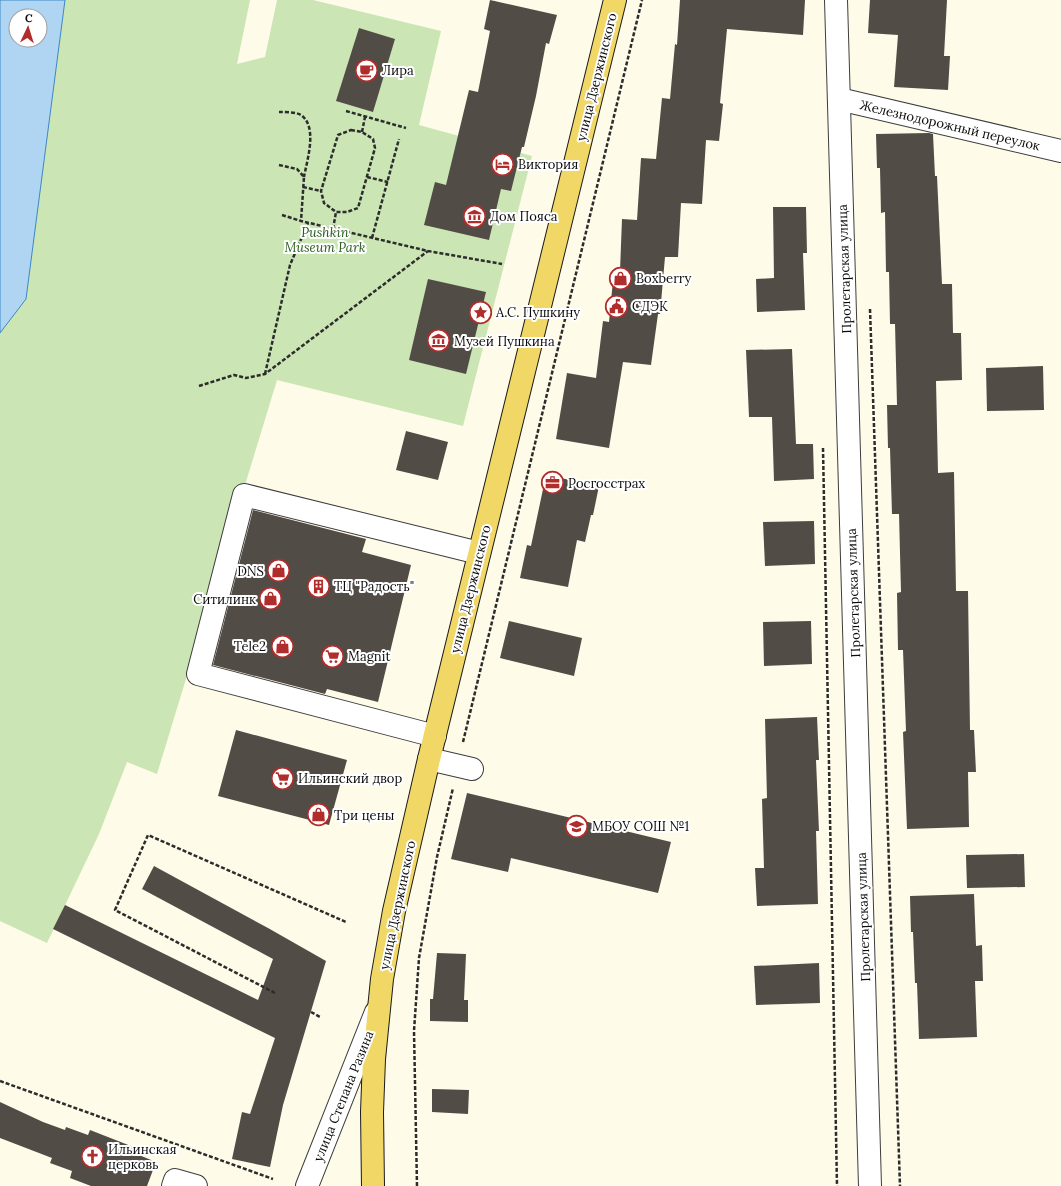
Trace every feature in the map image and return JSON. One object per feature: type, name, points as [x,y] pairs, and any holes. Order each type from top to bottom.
[{"type":"main road","name":"улица Дзержинского","points":[[373,1186],[372,1106],[374,1059],[379,1006],[393,918],[429,759],[615,0]]},
{"type":"street","name":"Пролетарская улица","points":[[836,0],[870,1186]]},
{"type":"street","name":"Железнодорожный переулок","points":[[840,99],[1061,151]]},
{"type":"street","points":[[435,736],[198,674],[244,495],[479,553]]},
{"type":"street","points":[[429,759],[465,767]]},
{"type":"street","name":"улица Степана Разина","points":[[307,1186],[379,1006]]},
{"type":"street","points":[[173,1186],[176,1180],[196,1186]]},
{"type":"path","points":[[417,1186],[414,1031],[419,958],[437,857],[465,767],[642,0]]},
{"type":"path","points":[[346,111],[406,128]]},
{"type":"path","points":[[279,112],[300,114],[306,120],[311,132],[304,177],[301,221]]},
{"type":"path","points":[[362,132],[365,116]]},
{"type":"path","points":[[350,130],[362,132],[373,139],[375,148],[358,208],[347,212],[336,212],[324,203],[322,191],[338,135],[350,130]]},
{"type":"path","points":[[372,238],[399,139]]},
{"type":"path","points":[[279,165],[297,169],[304,177]]},
{"type":"path","points":[[367,177],[388,182]]},
{"type":"path","points":[[303,187],[322,191]]},
{"type":"path","points":[[333,229],[336,212]]},
{"type":"path","points":[[282,215],[308,223],[428,251],[502,264]]},
{"type":"path","points":[[265,374],[290,265],[308,223]]},
{"type":"path","points":[[199,386],[234,375],[246,378],[265,374],[428,251]]},
{"type":"path","points":[[870,303],[900,1186]]},
{"type":"path","points":[[823,446],[837,1186]]},
{"type":"path","points":[[275,993],[115,910],[148,835],[346,922]]},
{"type":"path","points":[[311,1012],[320,1016]]},
{"type":"path","points":[[0,1081],[273,1179]]},
{"type":"green space","name":"Pushkin Museum Park","points":[[65,0],[250,0],[237,64],[265,57],[277,0],[313,0],[441,31],[419,125],[532,156],[463,426],[277,380],[157,774],[127,762],[99,834],[47,943],[0,921],[0,333],[26,299]]},
{"type":"water","points":[[0,0],[65,0],[26,299],[0,333]]},
{"type":"building","points":[[490,0],[557,15],[549,44],[546,43],[524,147],[522,147],[511,191],[501,189],[489,240],[424,225],[435,182],[446,185],[469,90],[478,92],[490,31],[484,29]]},
{"type":"building","points":[[680,0],[805,0],[803,35],[727,29],[720,103],[723,104],[719,141],[706,140],[702,204],[681,203],[678,257],[665,257],[660,314],[658,314],[651,365],[623,362],[609,448],[556,439],[567,373],[596,378],[603,321],[609,322],[614,270],[620,271],[622,219],[637,220],[641,158],[656,159],[662,98],[670,99],[675,44],[677,45]]},
{"type":"building","points":[[870,0],[947,0],[944,56],[950,56],[948,90],[894,87],[898,35],[868,33]]},
{"type":"building","name":"Лира","points":[[359,28],[395,39],[373,112],[336,101]]},
{"type":"building","points":[[876,134],[933,134],[935,176],[937,176],[942,284],[952,284],[953,333],[961,333],[962,380],[936,381],[938,473],[954,472],[956,591],[968,591],[970,730],[974,730],[976,772],[968,772],[969,827],[907,829],[903,732],[906,731],[903,650],[898,650],[897,593],[901,592],[899,514],[892,514],[890,448],[888,448],[887,405],[897,405],[895,324],[890,324],[889,272],[886,272],[885,212],[881,213],[880,168],[877,168]]},
{"type":"building","points":[[773,207],[806,207],[807,253],[803,253],[805,310],[757,312],[756,279],[774,278]]},
{"type":"building","points":[[428,279],[486,292],[466,374],[409,360]]},
{"type":"building","points":[[792,349],[796,444],[813,444],[814,479],[774,481],[772,417],[749,417],[746,350]]},
{"type":"building","points":[[1043,366],[1044,410],[987,411],[986,368]]},
{"type":"building","points":[[406,431],[448,442],[438,480],[396,470]]},
{"type":"building","points":[[546,475],[599,486],[593,515],[591,515],[585,542],[577,540],[568,587],[520,578],[527,545],[531,546]]},
{"type":"building","name":"ТЦ \"Радость\"","points":[[253,510],[366,539],[362,552],[411,565],[378,702],[327,689],[325,694],[213,665]]},
{"type":"building","points":[[814,521],[815,564],[765,566],[763,522]]},
{"type":"building","points":[[509,621],[582,638],[574,676],[500,658]]},
{"type":"building","points":[[811,621],[812,664],[764,666],[763,622]]},
{"type":"building","points":[[817,717],[819,760],[816,760],[819,831],[816,831],[818,904],[757,906],[755,868],[764,868],[762,799],[767,798],[765,719]]},
{"type":"building","name":"Ильинский двор","points":[[236,730],[347,760],[329,825],[218,796]]},
{"type":"building","points":[[467,793],[671,842],[658,893],[511,858],[508,872],[451,859]]},
{"type":"building","points":[[1024,854],[1025,887],[967,888],[966,855]]},
{"type":"building","points":[[154,866],[326,961],[283,1105],[270,1167],[232,1159],[242,1112],[250,1114],[275,1038],[53,929],[65,905],[258,1000],[273,959],[142,889]]},
{"type":"building","points":[[974,894],[976,946],[982,945],[983,981],[975,981],[977,1037],[919,1039],[917,983],[915,983],[910,896]]},
{"type":"building","points":[[437,953],[466,954],[464,1000],[468,1000],[468,1022],[430,1021],[430,999],[433,999]]},
{"type":"building","points":[[819,963],[820,1003],[756,1005],[754,966]]},
{"type":"building","points":[[432,1089],[469,1090],[468,1114],[432,1112]]},
{"type":"building","name":"Ильинская церковь","points":[[0,1102],[43,1122],[65,1130],[66,1127],[88,1135],[90,1130],[136,1148],[134,1153],[156,1162],[147,1186],[91,1186],[70,1178],[72,1171],[50,1163],[52,1158],[0,1138]]},
{"type":"place","name":"Лира","points":[[366,70]]},
{"type":"place","name":"Виктория","points":[[503,164]]},
{"type":"place","name":"Дом Пояса","points":[[474,216]]},
{"type":"place","name":"Boxberry","points":[[620,278]]},
{"type":"place","name":"СДЭК","points":[[616,306]]},
{"type":"place","name":"А.С. Пушкину","points":[[480,312]]},
{"type":"place","name":"Музей Пушкина","points":[[438,341]]},
{"type":"place","name":"Росгосстрах","points":[[552,483]]},
{"type":"place","name":"DNS","points":[[279,571]]},
{"type":"place","name":"ТЦ \"Радость\"","points":[[319,586]]},
{"type":"place","name":"Ситилинк","points":[[271,599]]},
{"type":"place","name":"Tele2","points":[[282,646]]},
{"type":"place","name":"Magnit","points":[[332,656]]},
{"type":"place","name":"Ильинский двор","points":[[282,778]]},
{"type":"place","name":"Три цены","points":[[318,815]]},
{"type":"place","name":"МБОУ СОШ №1","points":[[577,826]]},
{"type":"place","name":"Ильинская церковь","points":[[93,1156]]}]
